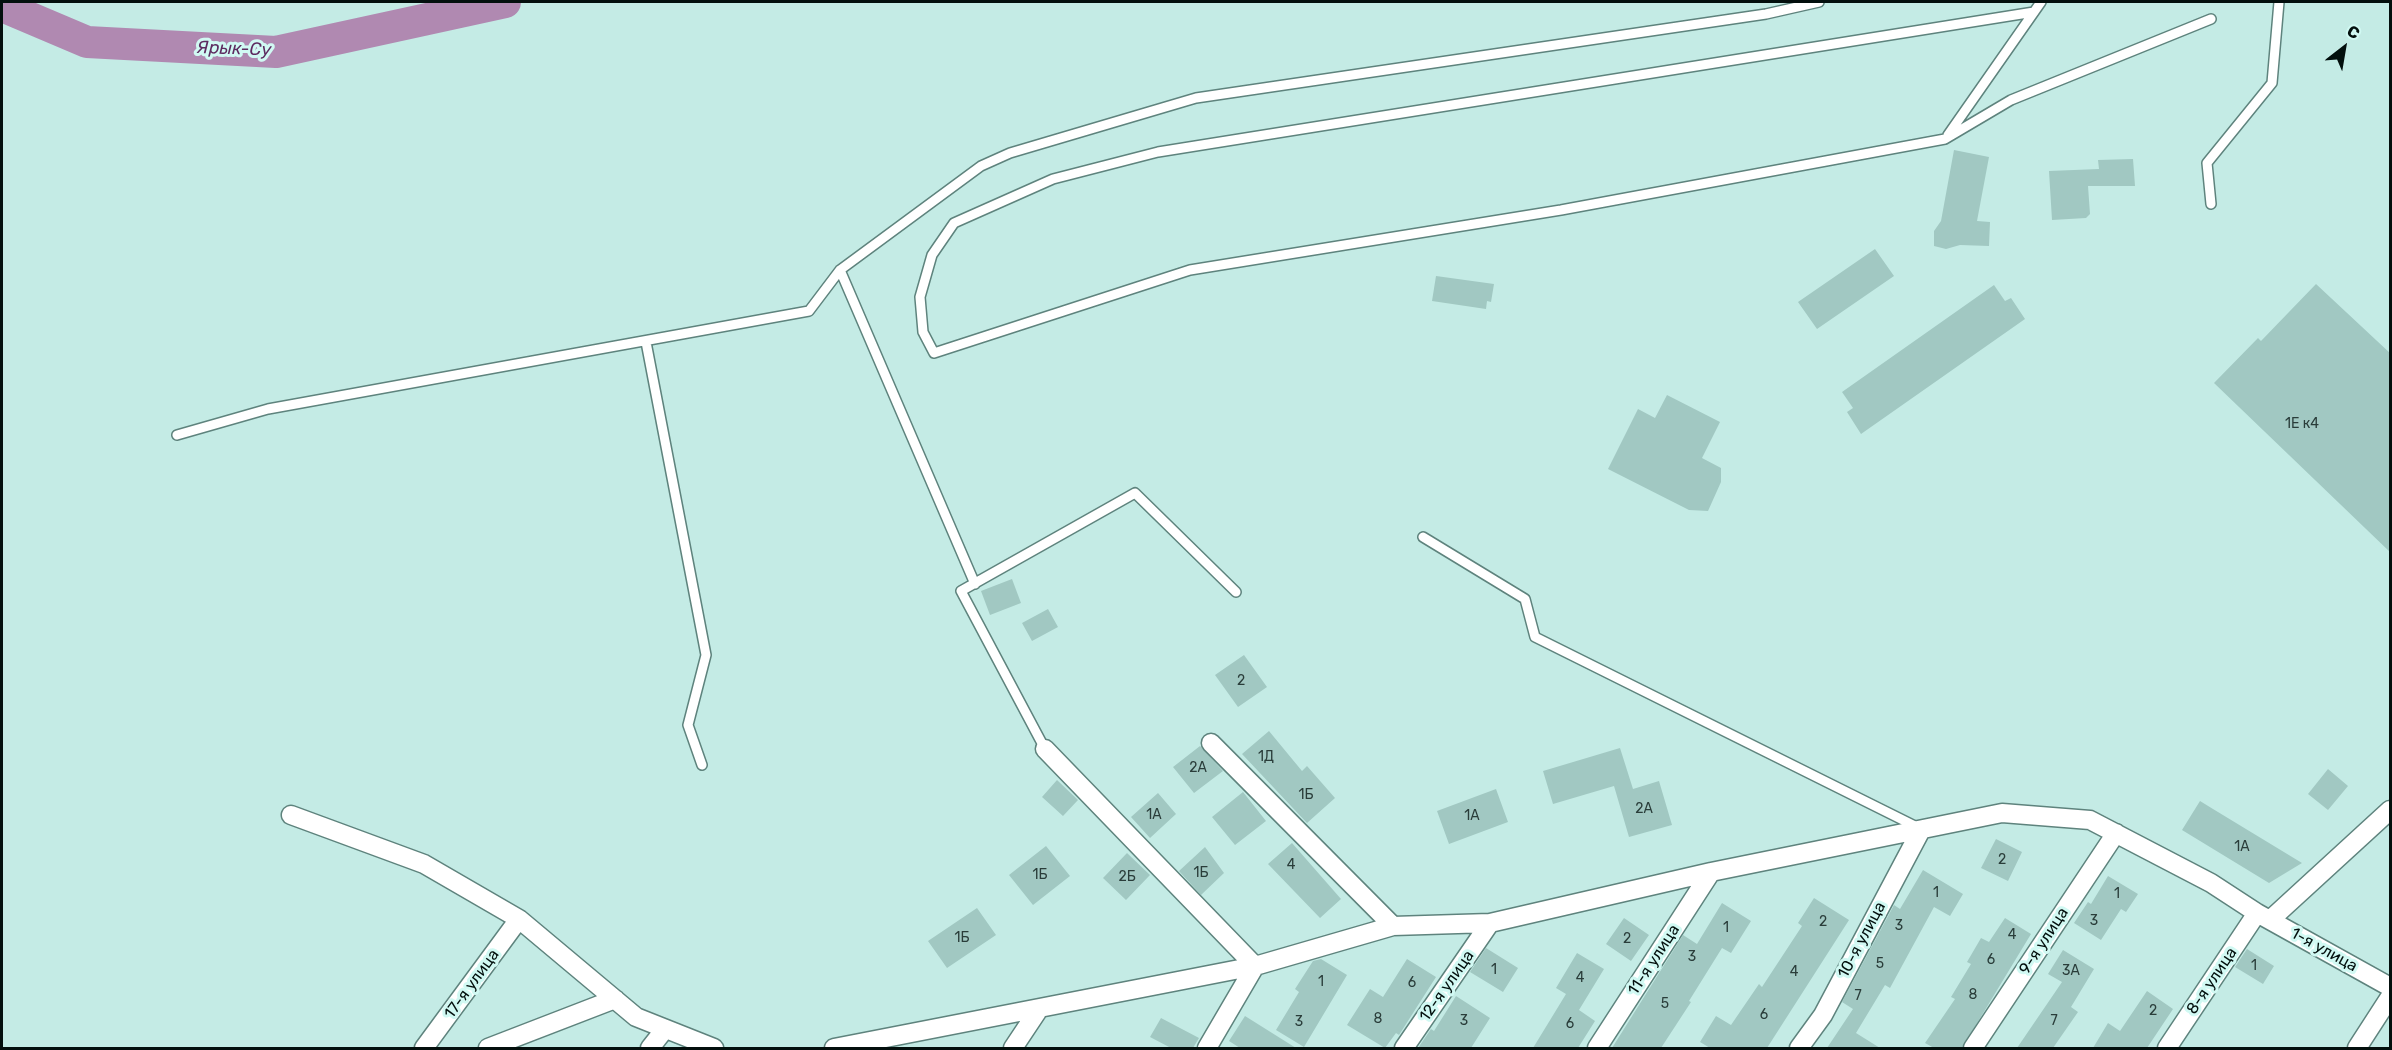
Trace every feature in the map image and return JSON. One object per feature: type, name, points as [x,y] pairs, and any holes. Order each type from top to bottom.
[{"type":"street","points":[[1211,743],[1393,926]]},
{"type":"street","points":[[1045,749],[1255,966],[1207,1048]]},
{"type":"street","name":"8-я улица","points":[[2167,1048],[2263,916],[2391,810]]},
{"type":"street","name":"1-я улица","points":[[834,1048],[1255,966],[1393,926],[1490,923],[1711,872],[2002,813],[2090,820],[2211,882],[2263,916],[2391,987]]},
{"type":"street","points":[[291,815],[424,864],[519,919],[636,1017],[714,1048]]},
{"type":"street","name":"10-я улица","points":[[1799,1048],[1822,1015],[1921,830]]},
{"type":"street","name":"9-я улица","points":[[1973,1048],[2116,833]]},
{"type":"street","name":"11-я улица","points":[[1597,1048],[1711,872]]},
{"type":"street","name":"17-я улица","points":[[424,1048],[519,919]]},
{"type":"street","name":"12-я улица","points":[[1404,1048],[1490,923]]},
{"type":"street","points":[[2357,1048],[2391,997]]},
{"type":"street","points":[[488,1048],[615,999]]},
{"type":"street","points":[[1013,1048],[1039,1009]]},
{"type":"street","points":[[650,1048],[666,1029]]},
{"type":"lane","points":[[177,435],[268,409],[809,311],[840,270],[981,166],[1010,153],[1196,98],[1766,14],[1819,2]]},
{"type":"lane","points":[[1945,139],[2041,2]]},
{"type":"lane","points":[[2211,204],[2207,163],[2272,83],[2279,2]]},
{"type":"lane","points":[[2034,12],[1158,152],[1053,179],[954,223],[932,255],[920,297],[922,332],[934,353],[1190,270],[1561,210],[1945,139],[2011,100],[2211,19]]},
{"type":"lane","points":[[840,270],[975,584]]},
{"type":"lane","points":[[646,342],[706,655],[688,725],[702,765]]},
{"type":"lane","points":[[1045,749],[961,591],[1135,493],[1236,592]]},
{"type":"lane","points":[[1423,537],[1525,599],[1535,637],[1921,830]]},
{"type":"building","points":[[1954,150],[1989,157],[1977,221],[1990,222],[1989,246],[1960,245],[1946,249],[1934,246],[1934,231],[1941,221]]},
{"type":"building","points":[[2133,159],[2135,186],[2088,186],[2090,214],[2086,218],[2052,220],[2049,171],[2099,169],[2098,160]]},
{"type":"building","points":[[1875,249],[1894,276],[1817,329],[1798,302]]},
{"type":"building","points":[[1436,276],[1494,284],[1491,302],[1487,301],[1486,309],[1432,301]]},
{"type":"building","points":[[2316,284],[2391,354],[2391,553],[2214,383],[2258,338],[2261,341]]},
{"type":"building","points":[[1994,285],[2005,301],[2011,298],[2025,319],[1861,434],[1847,412],[1853,408],[1842,392]]},
{"type":"building","points":[[1667,395],[1720,422],[1702,458],[1721,468],[1721,482],[1708,511],[1689,510],[1608,469],[1638,409],[1655,418]]},
{"type":"building","points":[[1012,579],[1021,603],[990,615],[981,591]]},
{"type":"building","points":[[1048,609],[1058,627],[1032,641],[1022,623]]},
{"type":"building","points":[[1244,655],[1267,687],[1238,707],[1215,675]]},
{"type":"building","points":[[1269,731],[1302,771],[1307,766],[1335,798],[1307,823],[1242,754]]},
{"type":"building","points":[[1200,746],[1223,771],[1194,793],[1173,767]]},
{"type":"building","points":[[1620,748],[1633,789],[1659,781],[1672,825],[1629,837],[1614,786],[1553,804],[1543,771]]},
{"type":"building","points":[[2328,769],[2348,786],[2328,810],[2308,794]]},
{"type":"building","points":[[1057,780],[1078,800],[1063,816],[1042,797]]},
{"type":"building","points":[[1496,789],[1508,822],[1449,844],[1437,811]]},
{"type":"building","points":[[1243,792],[1266,821],[1235,845],[1212,817]]},
{"type":"building","points":[[1158,793],[1176,814],[1150,838],[1131,817]]},
{"type":"building","points":[[2200,801],[2302,863],[2269,883],[2182,830]]},
{"type":"building","points":[[1996,839],[2022,852],[2008,881],[1981,868]]},
{"type":"building","points":[[1292,843],[1341,899],[1320,918],[1268,864]]},
{"type":"building","points":[[1046,846],[1070,876],[1033,905],[1009,875]]},
{"type":"building","points":[[1205,847],[1224,873],[1201,895],[1179,871]]},
{"type":"building","points":[[1127,853],[1150,875],[1126,900],[1103,878]]},
{"type":"building","points":[[1923,870],[1963,894],[1950,916],[1934,907],[1890,988],[1885,985],[1856,1033],[1880,1048],[1827,1048],[1853,1009],[1842,1002],[1894,905],[1900,909]]},
{"type":"building","points":[[2108,876],[2138,894],[2126,912],[2121,909],[2101,940],[2074,923],[2088,902],[2091,904]]},
{"type":"building","points":[[1814,898],[1849,920],[1767,1048],[1710,1048],[1700,1042],[1716,1016],[1731,1025],[1759,984],[1762,987],[1802,926],[1798,923]]},
{"type":"building","points":[[1722,903],[1751,921],[1731,953],[1722,948],[1661,1048],[1612,1048],[1683,935],[1697,944]]},
{"type":"building","points":[[977,908],[996,935],[947,968],[928,941]]},
{"type":"building","points":[[1624,918],[1649,935],[1631,961],[1606,944]]},
{"type":"building","points":[[2005,918],[2031,934],[1962,1048],[1934,1048],[1925,1043],[1955,999],[1951,997],[1971,964],[1967,962],[1981,938],[1989,942]]},
{"type":"building","points":[[1486,948],[1518,968],[1503,992],[1470,972]]},
{"type":"building","points":[[2247,949],[2274,966],[2263,984],[2235,967]]},
{"type":"building","points":[[2063,950],[2094,969],[2071,1007],[2078,1012],[2053,1048],[2017,1048],[2062,982],[2048,974]]},
{"type":"building","points":[[1577,953],[1604,969],[1579,1010],[1595,1021],[1578,1048],[1533,1048],[1566,994],[1556,988]]},
{"type":"building","points":[[1321,959],[1347,975],[1304,1047],[1276,1030],[1299,992],[1295,989],[1313,961]]},
{"type":"building","points":[[1407,959],[1436,977],[1399,1035],[1396,1033],[1385,1048],[1347,1025],[1370,989],[1383,997]]},
{"type":"building","points":[[2147,991],[2173,1009],[2147,1048],[2093,1048],[2108,1023],[2120,1031]]},
{"type":"building","points":[[1456,996],[1490,1018],[1471,1048],[1418,1048],[1431,1029],[1434,1031]]},
{"type":"building","points":[[1245,1016],[1296,1048],[1240,1048],[1229,1041]]},
{"type":"building","points":[[1161,1018],[1199,1038],[1193,1048],[1171,1048],[1150,1037]]},
{"type":"waterway","name":"Ярык-Су","points":[[2,6],[87,42],[276,52],[505,2]]}]
